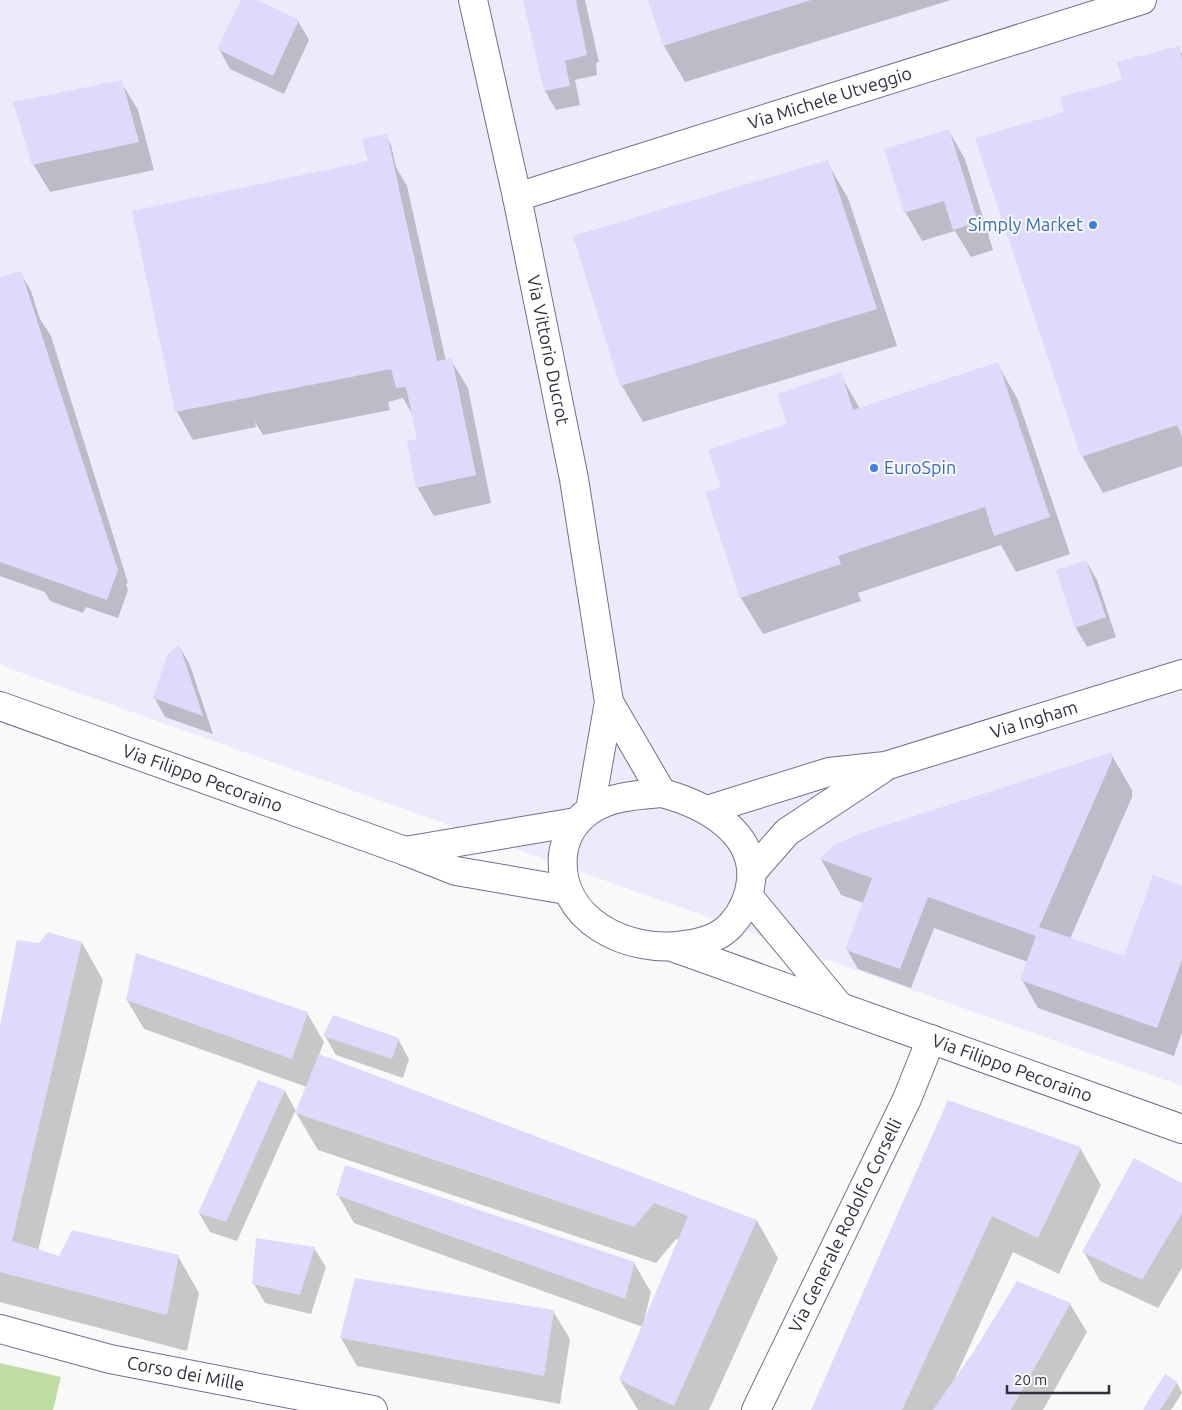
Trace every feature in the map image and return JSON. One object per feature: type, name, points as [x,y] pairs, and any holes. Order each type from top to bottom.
[{"type":"street","name":"Via Vittorio Ducrot","points":[[473,0],[517,197],[574,479],[609,702]]},
{"type":"street","name":"Via Michele Utveggio","points":[[517,197],[1142,0]]},
{"type":"street","name":"Via Ingham","points":[[885,766],[1182,674]]},
{"type":"street","points":[[609,702],[662,793]]},
{"type":"street","points":[[609,702],[583,816],[564,846],[562,866],[566,890],[580,911],[600,927],[622,939],[639,944],[672,947],[702,942],[725,932],[739,917],[750,884],[787,832],[885,766]]},
{"type":"street","name":"Via Filippo Pecoraino","points":[[0,706],[405,850],[456,871],[566,890]]},
{"type":"street","points":[[707,810],[829,772],[885,766]]},
{"type":"street","name":"Via Filippo Pecoraino","points":[[405,850],[583,816],[615,799],[662,793],[683,799],[707,810],[723,821],[736,834],[747,852],[750,884]]},
{"type":"street","points":[[750,884],[841,1008]]},
{"type":"street","name":"Via Filippo Pecoraino","points":[[672,947],[1182,1129]]},
{"type":"street","name":"Via Generale Rodolfo Corselli","points":[[756,1410],[907,1099],[931,1038]]},
{"type":"street","name":"Corso dei Mille","points":[[0,1329],[110,1359],[373,1410]]},
{"type":"shaded area","points":[[0,0],[1182,0],[1182,1086],[0,665]]},
{"type":"green space","points":[[0,1363],[61,1377],[53,1410],[0,1410]]},
{"type":"building","points":[[241,0],[257,0],[299,20],[273,76],[217,49]]},
{"type":"building","points":[[523,0],[576,0],[587,55],[565,61],[570,86],[544,91]]},
{"type":"building","points":[[648,0],[811,0],[663,46]]},
{"type":"building","name":"Simply Market","points":[[1179,46],[1182,58],[1182,437],[1177,425],[1081,457],[975,138],[1064,112],[1060,97],[1122,80],[1117,62]]},
{"type":"building","points":[[122,80],[139,142],[32,165],[13,102]]},
{"type":"building","points":[[949,129],[978,222],[953,230],[944,201],[904,213],[884,149]]},
{"type":"building","points":[[387,134],[437,361],[452,358],[476,475],[416,488],[407,441],[417,439],[406,387],[396,388],[391,369],[175,412],[132,211],[368,161],[362,139]]},
{"type":"building","points":[[828,160],[877,309],[620,386],[573,236]]},
{"type":"building","points":[[21,271],[118,570],[107,600],[0,562],[0,277]]},
{"type":"building","name":"EuroSpin","points":[[998,362],[1050,517],[994,536],[985,507],[838,556],[841,564],[740,598],[705,492],[721,487],[708,450],[787,424],[777,394],[841,372],[853,410]]},
{"type":"building","points":[[1086,560],[1106,617],[1075,628],[1056,570]]},
{"type":"building","points":[[179,644],[203,716],[153,698],[167,655]]},
{"type":"building","points":[[1112,752],[1112,760],[1039,927],[1124,956],[1153,875],[1182,886],[1182,960],[1157,1028],[1020,980],[1036,936],[928,897],[900,969],[845,950],[872,878],[819,859],[834,845],[862,833]]},
{"type":"building","points":[[48,932],[82,942],[12,1241],[59,1256],[72,1230],[179,1255],[167,1315],[0,1272],[0,1026],[17,940],[39,943]]},
{"type":"building","points":[[136,953],[308,1012],[292,1059],[126,1000]]},
{"type":"building","points":[[333,1015],[399,1038],[392,1059],[323,1036]]},
{"type":"building","points":[[319,1054],[757,1220],[674,1406],[619,1380],[688,1216],[654,1203],[634,1227],[295,1113]]},
{"type":"building","points":[[258,1080],[285,1090],[226,1222],[198,1213]]},
{"type":"building","points":[[948,1100],[1081,1147],[1038,1238],[992,1216],[902,1410],[811,1410]]},
{"type":"building","points":[[1134,1158],[1182,1183],[1182,1213],[1142,1280],[1082,1252]]},
{"type":"building","points":[[345,1165],[635,1262],[625,1299],[336,1195]]},
{"type":"building","points":[[256,1238],[315,1247],[300,1295],[252,1284]]},
{"type":"building","points":[[355,1278],[554,1310],[544,1376],[340,1338]]},
{"type":"building","points":[[1017,1281],[1071,1303],[1011,1410],[933,1410],[974,1351]]},
{"type":"building","points":[[1165,1374],[1178,1382],[1160,1410],[1144,1410],[1143,1409]]},
{"type":"place","name":"Simply Market","points":[[1093,225]]},
{"type":"place","name":"EuroSpin","points":[[874,468]]}]
